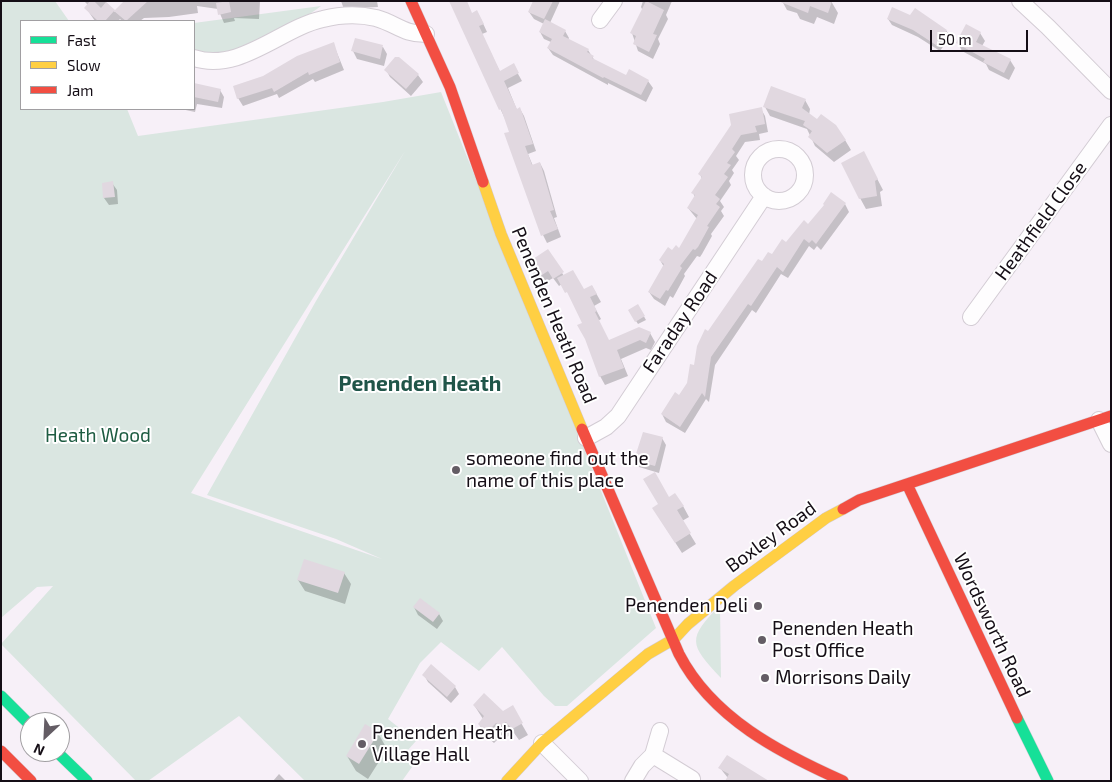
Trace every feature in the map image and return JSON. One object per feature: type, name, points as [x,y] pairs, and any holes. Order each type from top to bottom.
[{"type":"main road","name":"Penenden Heath Road","points":[[411,1],[450,87],[500,234],[586,438],[674,639],[678,654],[685,665],[734,721],[750,734],[785,756],[843,781]]},
{"type":"main road","name":"Boxley Road","points":[[507,781],[542,743],[648,654],[674,639],[688,624],[734,586],[826,518],[859,500],[1105,418]]},
{"type":"main road","name":"Wordsworth Road","points":[[908,484],[987,657],[1048,781]]},
{"type":"main road","points":[[1,696],[20,715]]},
{"type":"main road","points":[[1,751],[31,781]]},
{"type":"main road","points":[[67,762],[87,781]]},
{"type":"street","points":[[600,20],[614,1]]},
{"type":"street","points":[[1020,1],[1111,91]]},
{"type":"street","points":[[195,58],[212,60],[242,55],[322,19],[346,15],[376,18],[407,32],[426,34]]},
{"type":"street","name":"Heathfield Close","points":[[971,317],[1111,125]]},
{"type":"street","name":"Faraday Road","points":[[586,438],[606,427],[618,416],[764,196]]},
{"type":"street","points":[[1105,418],[1111,444]]},
{"type":"street","points":[[632,781],[642,766],[653,755],[660,731]]},
{"type":"street","points":[[542,743],[580,781]]},
{"type":"street","points":[[653,755],[692,779]]},
{"type":"green space","name":"Heath Wood","points":[[1,1],[55,1],[68,20],[20,20],[20,110],[127,110],[138,136],[383,102],[441,92],[656,628],[567,706],[555,706],[544,696],[502,647],[479,671],[441,642],[420,663],[388,719],[416,741],[408,750],[417,760],[402,781],[305,781],[239,716],[148,781],[136,781],[1,644],[53,586],[37,587],[1,618]],"holes":[[[405,151],[316,301],[207,495],[336,539],[382,559],[191,493]]]},
{"type":"green space","points":[[321,6],[278,33],[241,49],[223,53],[207,55],[195,52],[195,23]]},
{"type":"green space","points":[[720,605],[721,678],[703,657],[696,642],[697,634],[702,626]]},
{"type":"building","points":[[90,1],[94,1],[101,8],[106,2],[115,10],[124,1],[148,1],[127,20],[114,11],[106,20],[97,20],[84,8]]},
{"type":"building","points":[[229,1],[231,12],[218,15],[216,3]]},
{"type":"building","points":[[449,1],[467,1],[472,13],[477,10],[484,24],[479,26],[500,71],[514,63],[519,73],[504,81],[517,109],[520,107],[533,144],[525,146],[532,165],[540,162],[554,210],[550,211],[558,229],[541,236],[504,133],[509,132],[501,109],[499,110]]},
{"type":"building","points":[[533,1],[553,1],[544,19],[528,12]]},
{"type":"building","points":[[646,1],[664,10],[653,34],[657,35],[649,52],[633,44],[636,36],[630,33]]},
{"type":"building","points":[[778,1],[832,1],[828,13],[810,6],[808,13]]},
{"type":"building","points":[[892,7],[910,15],[915,8],[947,30],[936,45],[913,30],[887,19]]},
{"type":"building","points":[[545,19],[566,30],[563,36],[589,49],[587,52],[594,56],[592,58],[626,75],[629,69],[649,80],[641,95],[603,78],[547,48],[552,39],[539,32]]},
{"type":"building","points":[[966,24],[981,32],[976,42],[1011,59],[1004,73],[983,62],[985,59],[956,43]]},
{"type":"building","points":[[355,38],[383,45],[380,59],[351,51]]},
{"type":"building","points":[[334,42],[340,62],[309,75],[308,72],[274,92],[272,88],[237,99],[233,86],[263,76],[297,56]]},
{"type":"building","points":[[395,57],[399,57],[419,74],[406,89],[384,70]]},
{"type":"building","points":[[195,83],[221,89],[218,102],[195,97]]},
{"type":"building","points":[[771,86],[806,99],[802,108],[817,119],[821,114],[836,125],[846,140],[827,153],[808,137],[812,131],[803,125],[805,121],[763,107]]},
{"type":"building","points":[[762,107],[765,124],[755,126],[757,132],[741,135],[732,149],[735,152],[727,163],[731,165],[724,174],[728,177],[715,195],[720,199],[716,204],[720,207],[707,226],[709,227],[698,247],[695,250],[693,249],[680,266],[682,268],[668,291],[666,290],[660,299],[648,292],[664,264],[659,260],[668,247],[672,250],[676,245],[679,248],[698,215],[687,208],[695,195],[691,193],[702,177],[698,174],[731,125],[729,114]]},
{"type":"building","points":[[864,151],[878,179],[875,181],[877,196],[859,199],[841,163]]},
{"type":"building","points":[[113,181],[115,197],[103,198],[102,183]]},
{"type":"building","points":[[831,192],[846,203],[816,244],[812,240],[809,243],[804,239],[783,272],[777,267],[751,306],[748,304],[711,357],[705,397],[702,393],[680,427],[661,414],[675,392],[679,395],[687,383],[690,364],[694,365],[697,346],[705,329],[708,331],[758,259],[762,261],[768,252],[772,254],[782,239],[786,242],[804,220],[808,224],[824,205]]},
{"type":"building","points":[[548,249],[564,272],[553,279],[548,271],[536,279],[527,263]]},
{"type":"building","points":[[573,270],[584,289],[592,285],[597,294],[590,297],[609,340],[639,327],[651,332],[646,343],[640,340],[617,350],[624,368],[599,377],[585,339],[577,325],[582,323],[567,292],[565,293],[557,278]]},
{"type":"building","points":[[638,304],[645,316],[635,322],[628,310]]},
{"type":"building","points":[[643,432],[663,437],[655,466],[634,460]]},
{"type":"building","points":[[655,472],[669,497],[675,493],[684,506],[677,510],[691,533],[675,543],[652,508],[658,504],[643,479]]},
{"type":"building","points":[[304,559],[345,572],[338,593],[297,580]]},
{"type":"building","points":[[420,598],[440,613],[433,622],[413,607]]},
{"type":"building","points":[[431,664],[456,686],[447,697],[422,675]]},
{"type":"building","points":[[484,693],[503,711],[513,705],[523,723],[512,729],[506,722],[500,726],[496,723],[487,732],[478,724],[484,716],[473,705]]},
{"type":"building","name":"Penenden Heath Village Hall","points":[[365,724],[379,732],[359,764],[346,756]]},
{"type":"building","points":[[727,755],[769,781],[725,781],[729,774],[718,768]]},
{"type":"traffic: fast","points":[[1,696],[20,715]]},
{"type":"traffic: fast","points":[[1017,718],[1048,781]]},
{"type":"traffic: fast","points":[[67,762],[87,781]]},
{"type":"traffic: slow","points":[[483,182],[501,234],[582,429]]},
{"type":"traffic: slow","points":[[507,781],[542,743],[648,654],[674,639],[688,624],[734,586],[826,518],[843,509]]},
{"type":"traffic: jam","points":[[411,1],[450,87],[483,182]]},
{"type":"traffic: jam","points":[[843,509],[859,500],[1111,416]]},
{"type":"traffic: jam","points":[[582,429],[679,654],[693,677],[710,697],[750,731],[795,758],[843,781]]},
{"type":"traffic: jam","points":[[907,484],[1017,718]]},
{"type":"traffic: jam","points":[[1,751],[31,781]]},
{"type":"place","name":"someone find out the name of this place","points":[[456,470]]},
{"type":"place","name":"Penenden Deli","points":[[758,606]]},
{"type":"place","name":"Penenden Heath Post Office","points":[[762,640]]},
{"type":"place","name":"Morrisons Daily","points":[[765,678]]},
{"type":"place","name":"Penenden Heath Village Hall","points":[[362,744]]},
{"type":"district","name":"Penenden Heath","points":[[420,384]]}]
